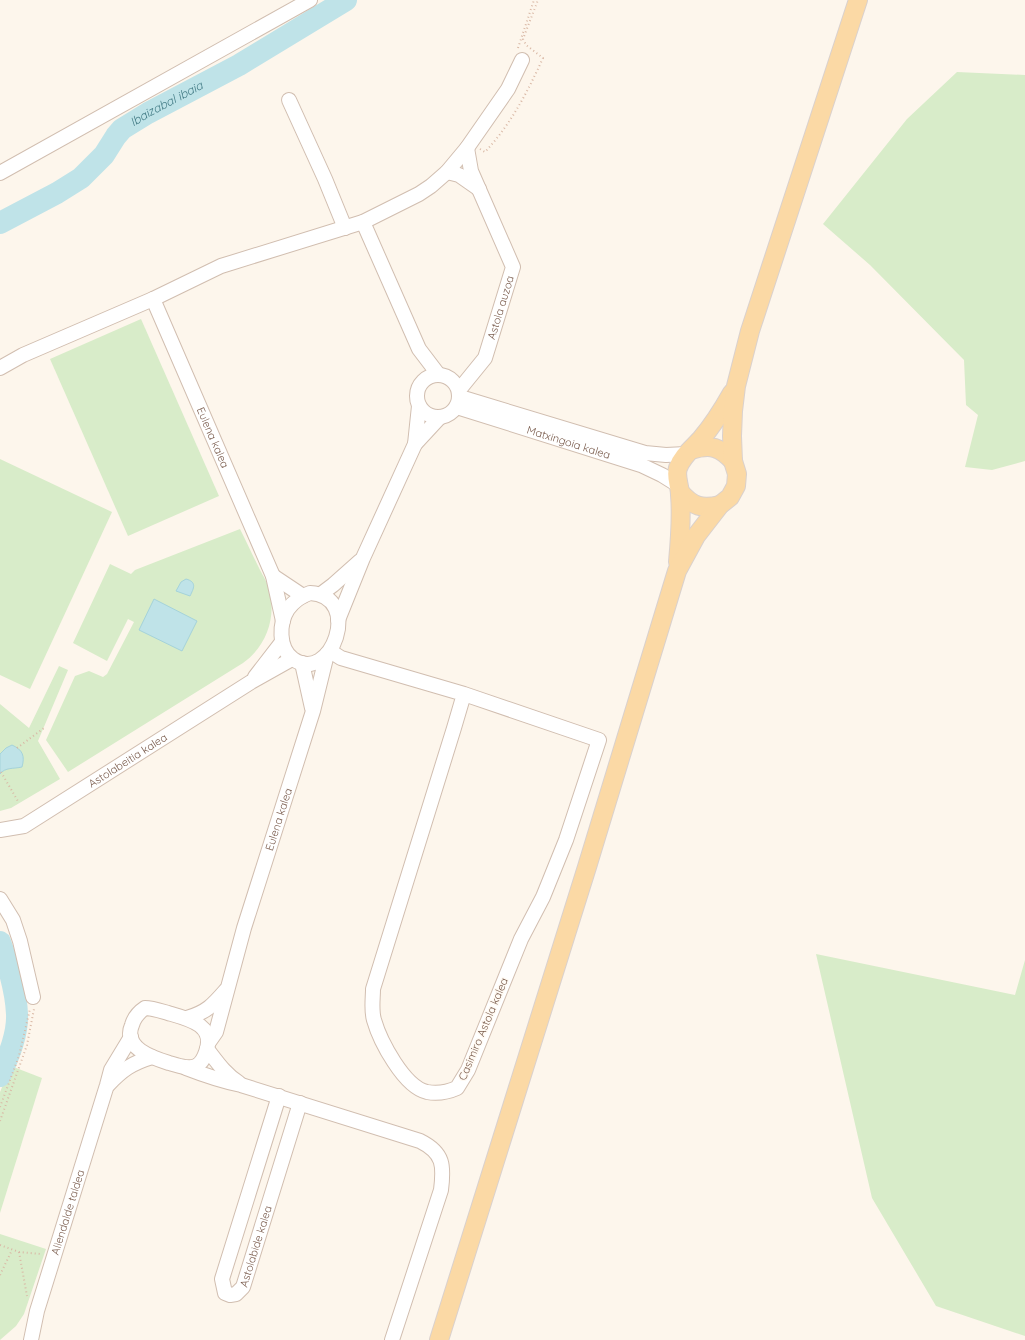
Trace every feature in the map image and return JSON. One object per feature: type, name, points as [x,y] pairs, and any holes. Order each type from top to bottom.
[{"type":"main road","points":[[439,1340],[677,571],[696,536],[720,505],[730,497],[736,486],[737,474],[734,462],[732,430],[736,386],[750,332],[858,0]]},
{"type":"main road","points":[[677,571],[681,524],[679,489],[676,479],[678,468],[714,422],[736,386]]},
{"type":"main road","points":[[689,452],[699,448],[713,447],[725,452],[734,462]]},
{"type":"main road","points":[[679,489],[686,499],[695,505],[708,508],[720,505]]},
{"type":"street","points":[[0,173],[310,0]]},
{"type":"street","points":[[2,369],[23,355],[221,266],[363,222],[419,194],[447,172],[482,128],[508,89],[520,56]]},
{"type":"street","points":[[289,100],[325,179],[345,228]]},
{"type":"street","name":"Astola auzoa","points":[[453,389],[485,358],[512,266],[481,191],[471,171],[467,148]]},
{"type":"street","points":[[447,172],[459,174],[481,191]]},
{"type":"street","points":[[363,222],[419,349],[425,379]]},
{"type":"street","name":"Eulena kalea","points":[[152,298],[274,576],[283,621]]},
{"type":"street","points":[[419,349],[453,389],[452,412],[446,416],[440,417],[428,414],[419,406]]},
{"type":"street","points":[[415,444],[419,406],[417,391],[420,384],[431,376],[453,389]]},
{"type":"street","name":"Matxingoia kalea","points":[[453,389],[645,453],[666,455],[689,452]]},
{"type":"street","name":"Matxingoia kalea","points":[[453,389],[641,465],[662,475],[679,489]]},
{"type":"street","points":[[338,620],[363,558],[415,444],[440,417]]},
{"type":"street","points":[[320,594],[333,585],[363,558]]},
{"type":"street","points":[[274,576],[303,596]]},
{"type":"street","points":[[310,593],[320,594],[331,601],[336,609],[338,630],[331,648],[318,661],[310,663],[297,661],[286,652],[282,642],[283,621],[288,610],[295,601],[310,593]]},
{"type":"street","name":"Astolabeitia kalea","points":[[251,682],[282,642]]},
{"type":"street","name":"Eulena kalea","points":[[228,988],[244,928],[313,711],[331,648]]},
{"type":"street","name":"Casimiro Astola kalea","points":[[331,648],[345,652],[356,662],[464,694],[599,740],[566,840],[542,897],[521,939],[468,1070],[457,1088],[445,1092],[427,1092],[414,1085],[399,1071],[379,1031],[374,1019],[372,1007],[374,989],[464,694]]},
{"type":"street","points":[[297,661],[313,711]]},
{"type":"street","name":"Astolabeitia kalea","points":[[0,830],[24,826],[251,682],[297,661]]},
{"type":"street","points":[[0,899],[13,920],[20,941],[32,1002]]},
{"type":"street","points":[[187,1018],[200,1014],[212,1006],[228,988]]},
{"type":"street","points":[[186,1068],[195,1067],[203,1060],[208,1045],[216,1032],[228,988]]},
{"type":"street","name":"Aliendalde taldea","points":[[241,1085],[224,1071],[208,1045],[206,1032],[196,1023],[187,1018],[144,1008],[133,1021],[130,1029],[131,1037],[144,1054],[216,1079],[279,1096],[420,1141],[428,1145],[440,1157],[443,1169],[441,1190],[392,1340]]},
{"type":"street","name":"Aliendalde taldea","points":[[31,1340],[37,1311],[108,1085],[111,1070],[131,1037]]},
{"type":"street","name":"Aliendalde taldea","points":[[108,1085],[122,1071],[138,1061],[152,1057]]},
{"type":"street","name":"Astolabide kalea","points":[[279,1096],[222,1278],[225,1293],[230,1295],[236,1294],[243,1287],[300,1103]]},
{"type":"path","points":[[520,56],[521,39],[534,0]]},
{"type":"path","points":[[17,748],[44,728]]},
{"type":"path","points":[[1,772],[19,803]]},
{"type":"path","points":[[0,1107],[19,1056],[32,1002]]},
{"type":"path","points":[[0,1121],[27,1045],[34,1007],[32,1002]]},
{"type":"path","points":[[0,1245],[19,1252],[44,1254]]},
{"type":"path","points":[[0,1275],[12,1250]]},
{"type":"path","points":[[19,1252],[28,1301]]},
{"type":"green space","points":[[957,72],[1025,75],[1025,461],[992,470],[965,467],[978,415],[966,405],[964,360],[870,265],[823,224],[907,119]]},
{"type":"green space","points":[[141,319],[219,496],[128,536],[50,359]]},
{"type":"green space","points":[[0,459],[112,512],[30,689],[0,675]]},
{"type":"green space","points":[[240,529],[267,582],[271,600],[272,611],[268,631],[258,649],[243,663],[68,772],[46,740],[75,676],[89,671],[103,677],[107,674],[134,622],[128,619],[107,661],[73,643],[110,564],[131,574],[135,570]]},
{"type":"green space","points":[[59,666],[68,670],[38,741],[60,779],[11,808],[0,811],[0,704],[29,728]]},
{"type":"green space","points":[[816,954],[1015,995],[1025,960],[1025,1336],[936,1306],[872,1198]]},
{"type":"green space","points":[[11,1066],[42,1078],[0,1213],[0,1092]]},
{"type":"green space","points":[[0,1234],[46,1249],[24,1314],[16,1326],[0,1340]]},
{"type":"water","points":[[186,579],[192,582],[194,586],[190,596],[176,591],[181,582]]},
{"type":"water","points":[[154,599],[197,621],[182,651],[139,630]]},
{"type":"water","points":[[12,745],[21,751],[23,757],[22,767],[7,769],[0,774],[0,754]]},
{"type":"waterway","name":"Ibaizabal ibaia","points":[[0,223],[57,193],[81,178],[104,155],[122,129],[148,113],[239,65],[346,0]]},
{"type":"waterway","name":"Ibaizabal ibaia","points":[[0,942],[11,977],[17,1014],[14,1038],[0,1076]]}]
